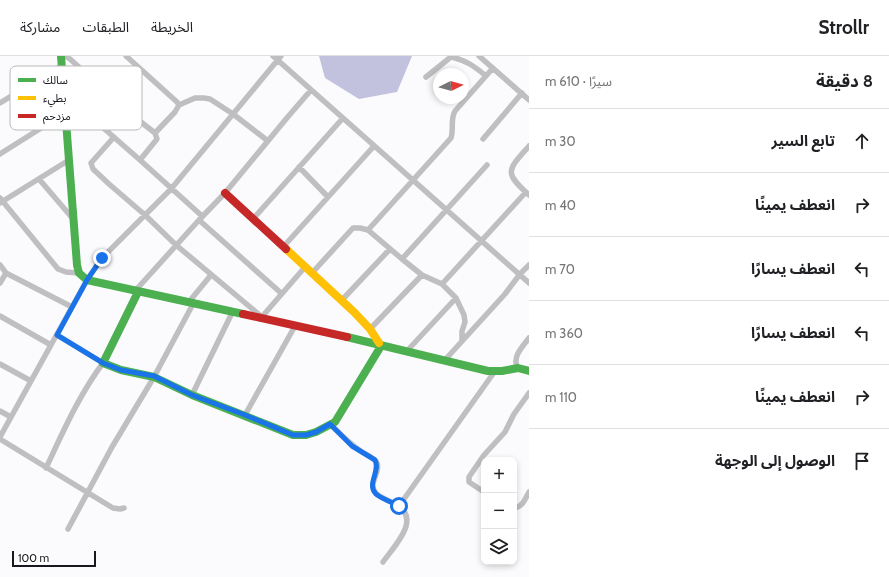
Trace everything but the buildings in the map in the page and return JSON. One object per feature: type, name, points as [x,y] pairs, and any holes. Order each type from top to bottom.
[{"type":"street","points":[[61,56],[61,66]]},
{"type":"street","points":[[65,56],[72,58],[80,66]]},
{"type":"street","points":[[126,56],[137,66]]},
{"type":"street","points":[[426,77],[452,56],[466,61],[486,76]]},
{"type":"street","points":[[479,56],[529,100]]},
{"type":"street","points":[[124,508],[113,508],[89,492],[46,468],[0,438],[87,280],[102,258],[171,188],[233,114],[277,57],[342,118],[529,283]]},
{"type":"street","points":[[368,230],[451,138],[453,129],[452,116],[454,111],[493,68]]},
{"type":"street","points":[[142,70],[179,105]]},
{"type":"street","points":[[46,468],[69,419],[95,373],[103,363],[137,292],[200,218],[225,193],[311,90]]},
{"type":"street","points":[[483,139],[522,93]]},
{"type":"street","points":[[0,103],[10,97]]},
{"type":"street","points":[[155,133],[175,112],[179,105],[195,98],[204,98],[210,99],[233,114],[268,141]]},
{"type":"street","points":[[253,219],[342,118]]},
{"type":"street","points":[[140,160],[157,139],[155,133],[142,123]]},
{"type":"street","points":[[0,154],[38,130]]},
{"type":"street","points":[[66,130],[77,265],[80,273],[87,280],[190,304],[261,318],[444,361],[495,371],[518,368],[529,371]]},
{"type":"street","points":[[106,130],[171,188],[200,218],[281,293]]},
{"type":"street","points":[[114,137],[91,163],[91,166],[176,246],[261,318]]},
{"type":"street","points":[[284,246],[374,146]]},
{"type":"street","points":[[442,284],[481,240],[527,194],[512,176],[511,171],[512,165],[529,146]]},
{"type":"street","points":[[69,160],[1,201],[58,269],[66,272],[80,273]]},
{"type":"street","points":[[402,259],[487,165]]},
{"type":"street","points":[[299,167],[328,197]]},
{"type":"street","points":[[39,179],[74,220]]},
{"type":"street","points":[[225,193],[284,246],[370,329],[376,335],[381,346]]},
{"type":"street","points":[[312,273],[353,228],[368,230],[422,275],[442,284],[456,298],[464,315],[465,322],[462,330],[462,340]]},
{"type":"street","points":[[341,301],[390,249]]},
{"type":"street","points":[[0,265],[6,272],[72,307]]},
{"type":"street","points":[[444,361],[505,294],[529,265]]},
{"type":"street","points":[[261,318],[305,267]]},
{"type":"street","points":[[0,283],[6,272]]},
{"type":"street","points":[[68,529],[112,447],[154,376],[190,304],[212,275]]},
{"type":"street","points":[[370,329],[422,275]]},
{"type":"street","points":[[406,352],[456,298]]},
{"type":"street","points":[[192,395],[232,313]]},
{"type":"street","points":[[0,316],[51,345]]},
{"type":"street","points":[[245,415],[295,326]]},
{"type":"street","points":[[57,335],[103,363],[121,370],[154,376],[192,395],[293,435],[306,435],[316,432],[334,422],[381,346]]},
{"type":"street","points":[[518,368],[515,364],[515,359],[529,338]]},
{"type":"street","points":[[0,364],[31,381]]},
{"type":"street","points":[[399,506],[495,371]]},
{"type":"street","points":[[483,457],[505,432],[514,414],[529,393]]},
{"type":"street","points":[[0,412],[11,418]]},
{"type":"street","points":[[330,424],[352,446],[375,460],[378,467],[372,482],[373,489],[376,494],[399,506],[406,513],[408,520],[406,527],[383,562]]},
{"type":"street","points":[[481,459],[469,477],[469,482],[481,490]]},
{"type":"street","points":[[517,508],[523,504],[529,492]]},
{"type":"water","points":[[319,56],[412,56],[397,92],[359,99],[325,78]]},
{"type":"traffic: fast","points":[[61,56],[62,66]]},
{"type":"traffic: fast","points":[[67,130],[77,265],[79,273],[87,280],[243,314]]},
{"type":"traffic: fast","points":[[138,292],[103,363],[121,370],[154,377],[192,395],[293,435],[306,435],[316,432],[335,422],[381,346],[379,343]]},
{"type":"traffic: fast","points":[[347,337],[488,371],[502,371],[518,368],[529,371]]},
{"type":"traffic: slow","points":[[286,249],[354,312],[370,329],[379,343]]},
{"type":"traffic: jam","points":[[225,193],[286,249]]},
{"type":"traffic: jam","points":[[243,314],[347,337]]},
{"type":"route","points":[[102,258],[87,280],[57,335],[103,363],[121,370],[154,376],[192,395],[293,435],[306,435],[316,432],[330,424],[352,446],[375,460],[378,467],[372,482],[373,489],[376,494],[399,506]]}]
